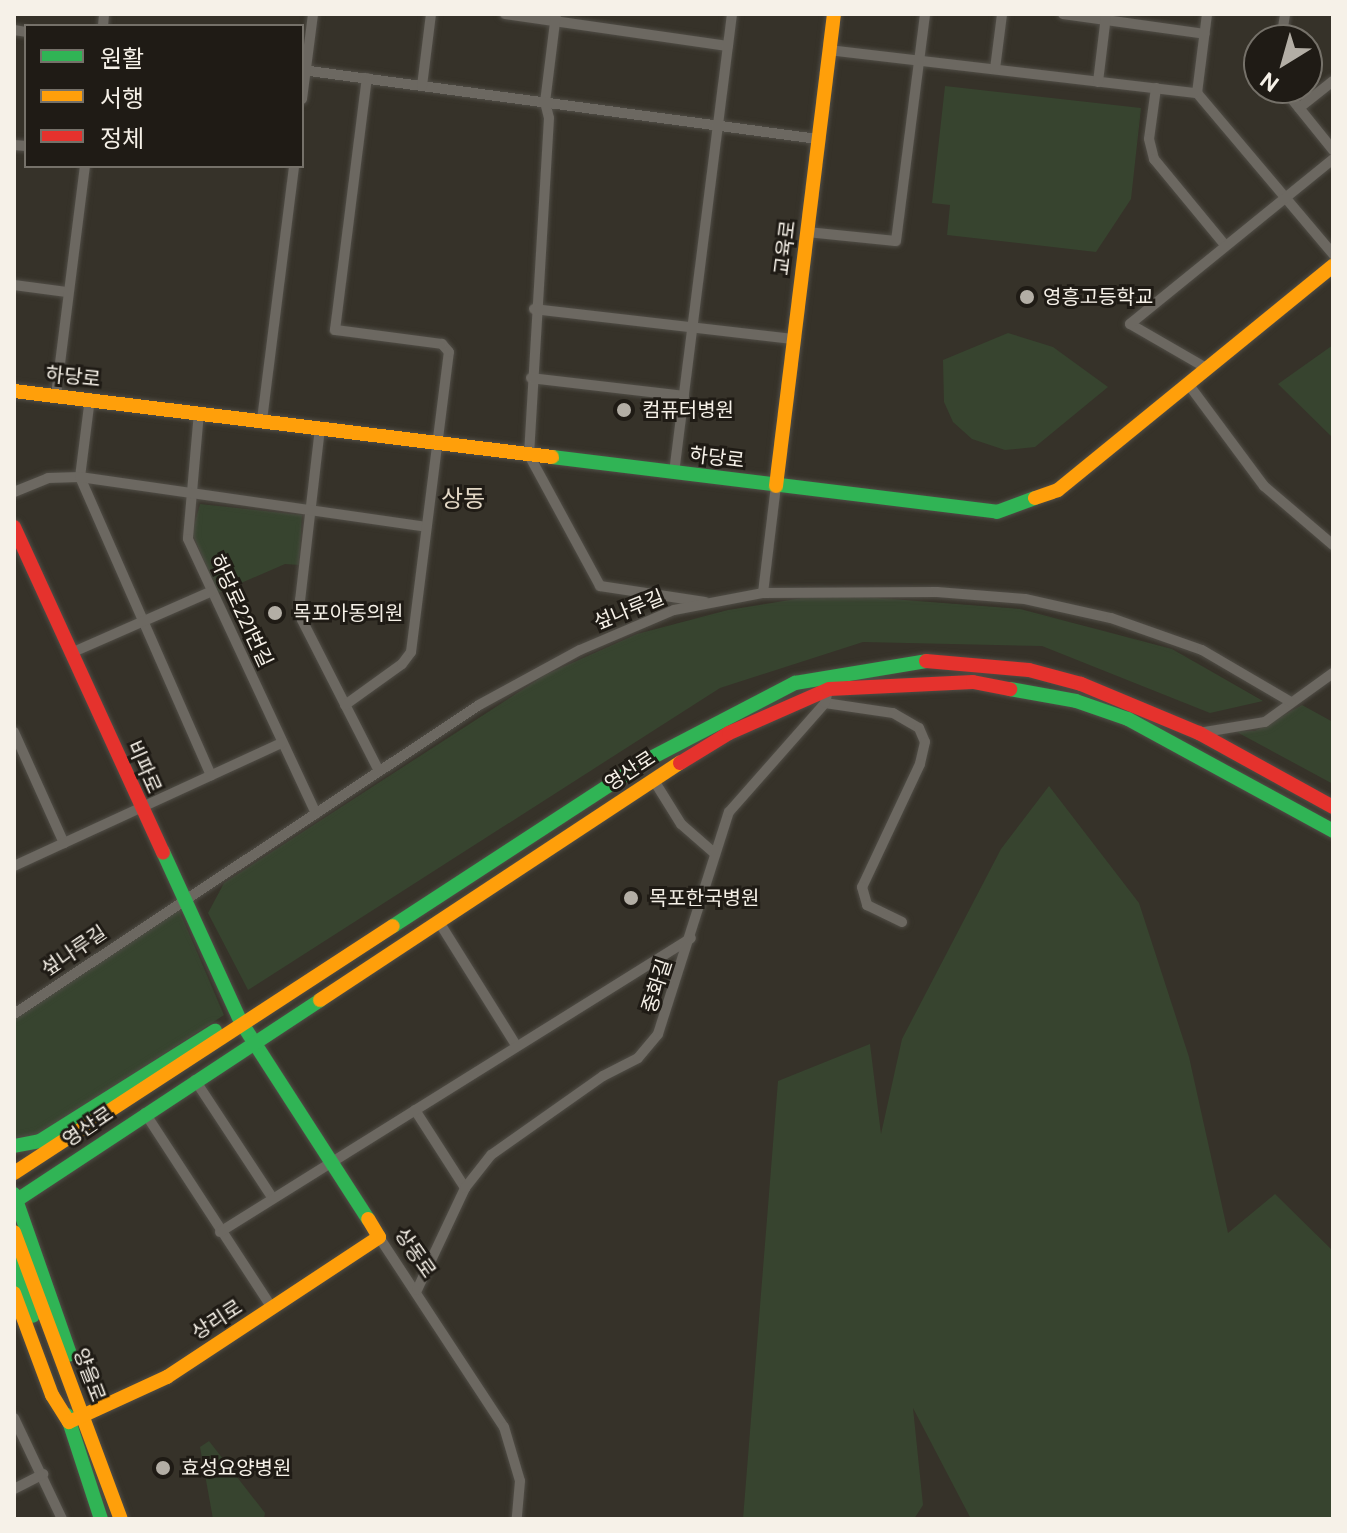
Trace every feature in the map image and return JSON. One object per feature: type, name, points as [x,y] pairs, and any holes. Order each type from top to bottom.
[{"type":"street","points":[[313,14],[304,70],[818,139]]},
{"type":"street","points":[[422,86],[431,14]]},
{"type":"street","points":[[505,14],[555,18],[728,46]]},
{"type":"street","points":[[674,473],[732,14]]},
{"type":"street","name":"교육로","points":[[776,486],[834,14]]},
{"type":"street","points":[[807,232],[896,241],[925,14]]},
{"type":"street","points":[[995,69],[1002,14]]},
{"type":"street","points":[[1063,14],[1106,17],[1205,34]]},
{"type":"street","points":[[1197,93],[1207,14]]},
{"type":"street","points":[[1098,82],[1106,17]]},
{"type":"street","points":[[555,18],[545,102],[549,118],[534,309],[529,455],[600,586],[711,604]]},
{"type":"street","points":[[829,50],[1197,93],[1333,254]]},
{"type":"street","points":[[345,705],[402,664],[411,652],[449,352],[442,344],[335,330],[367,78]]},
{"type":"street","points":[[1299,108],[1333,81]]},
{"type":"street","points":[[1156,88],[1149,139],[1154,159],[1225,245]]},
{"type":"street","points":[[1296,104],[1333,150]]},
{"type":"street","points":[[1208,369],[1130,324],[1333,159]]},
{"type":"street","points":[[56,395],[85,168]]},
{"type":"street","points":[[262,420],[294,168]]},
{"type":"street","name":"하당로","points":[[14,391],[90,398],[954,509],[1012,510],[1058,490],[1333,266]]},
{"type":"street","points":[[14,285],[67,292]]},
{"type":"street","points":[[534,309],[794,339]]},
{"type":"street","points":[[531,378],[684,396]]},
{"type":"street","points":[[1189,385],[1264,486],[1333,545]]},
{"type":"street","points":[[90,398],[80,477],[211,776]]},
{"type":"street","name":"하당로221번길","points":[[199,412],[188,539],[316,814]]},
{"type":"street","points":[[320,428],[302,620],[379,771]]},
{"type":"street","points":[[14,492],[48,478],[80,477],[426,527]]},
{"type":"street","points":[[763,593],[776,486]]},
{"type":"street","name":"비파로","points":[[14,527],[241,1022]]},
{"type":"street","points":[[71,653],[212,591]]},
{"type":"street","name":"섶나루길","points":[[14,1014],[184,898],[479,705],[580,650],[674,610],[763,593],[937,592],[1061,606],[1202,650],[1291,702]]},
{"type":"street","name":"영산로","points":[[15,1199],[653,779],[740,727],[827,689],[928,661],[1029,670],[1081,684],[1199,733],[1333,807]]},
{"type":"street","points":[[1199,733],[1240,722],[1256,726],[1333,673]]},
{"type":"street","name":"영산로","points":[[14,1173],[241,1022],[649,759],[764,696],[827,689],[973,682],[1076,701],[1128,719],[1333,831]]},
{"type":"street","points":[[827,689],[893,713],[919,728],[925,742],[920,764],[862,887],[867,905],[902,922]]},
{"type":"street","name":"중화길","points":[[417,1290],[465,1188],[513,1137],[638,1058],[665,1024],[713,852],[741,795],[827,689]]},
{"type":"street","points":[[14,732],[64,843]]},
{"type":"street","points":[[14,866],[282,743]]},
{"type":"street","points":[[653,779],[681,824],[713,852]]},
{"type":"street","points":[[439,922],[516,1045]]},
{"type":"street","points":[[220,1232],[691,938]]},
{"type":"street","points":[[14,1146],[40,1141],[195,1040],[241,1022]]},
{"type":"street","name":"상동로","points":[[241,1022],[504,1427],[520,1481],[517,1519]]},
{"type":"street","points":[[195,1080],[272,1197]]},
{"type":"street","points":[[415,1110],[465,1188]]},
{"type":"street","points":[[145,1113],[272,1308]]},
{"type":"street","points":[[15,1199],[76,1373],[77,1420]]},
{"type":"street","name":"상리로","points":[[77,1420],[167,1377],[379,1237]]},
{"type":"street","name":"양을로","points":[[17,1239],[77,1420],[101,1519]]},
{"type":"street","name":"양을로","points":[[14,1263],[77,1420],[121,1519]]},
{"type":"street","points":[[14,1293],[52,1395],[77,1420]]},
{"type":"street","points":[[14,1418],[62,1519]]},
{"type":"street","points":[[14,1489],[43,1474]]},
{"type":"green space","points":[[945,86],[1141,108],[1131,199],[1096,252],[947,235],[950,205],[932,203]]},
{"type":"green space","points":[[1008,333],[1053,347],[1108,387],[1035,447],[1005,450],[972,439],[953,422],[944,402],[943,360]]},
{"type":"green space","points":[[1333,345],[1333,438],[1278,384]]},
{"type":"green space","points":[[200,504],[302,515],[299,565],[285,564],[218,593],[192,533]]},
{"type":"green space","points":[[827,594],[1020,609],[1172,649],[1263,701],[1210,713],[1042,646],[863,642],[720,688],[248,990],[208,913],[224,883],[545,675],[637,634],[728,610]]},
{"type":"green space","points":[[1302,705],[1333,722],[1333,784],[1235,731],[1255,731]]},
{"type":"green space","points":[[1049,786],[1139,903],[1189,1057],[1228,1233],[1275,1194],[1333,1251],[1333,1519],[971,1519],[913,1408],[923,1505],[914,1519],[743,1519],[778,1081],[870,1044],[881,1134],[902,1039],[1001,849]]},
{"type":"green space","points":[[179,910],[224,1015],[39,1135],[14,1138],[14,1020]]},
{"type":"green space","points":[[209,1441],[265,1513],[264,1519],[213,1519],[200,1447]]},
{"type":"traffic: fast","points":[[552,457],[997,512],[1035,498]]},
{"type":"traffic: fast","points":[[393,926],[649,759],[795,683],[926,661]]},
{"type":"traffic: fast","points":[[1010,689],[1076,701],[1128,719],[1333,831]]},
{"type":"traffic: fast","points":[[163,852],[241,1022],[368,1219]]},
{"type":"traffic: fast","points":[[14,1202],[320,1000]]},
{"type":"traffic: fast","points":[[14,1146],[40,1141],[215,1031]]},
{"type":"traffic: fast","points":[[14,1194],[70,1354]]},
{"type":"traffic: fast","points":[[14,1263],[33,1316]]},
{"type":"traffic: fast","points":[[67,1415],[101,1519]]},
{"type":"traffic: slow","points":[[776,486],[834,14]]},
{"type":"traffic: slow","points":[[1035,498],[1058,490],[1333,266]]},
{"type":"traffic: slow","points":[[14,391],[552,457]]},
{"type":"traffic: slow","points":[[320,1000],[680,763]]},
{"type":"traffic: slow","points":[[14,1173],[393,926]]},
{"type":"traffic: slow","points":[[14,1293],[52,1395],[69,1422],[167,1377],[379,1237],[368,1219]]},
{"type":"traffic: slow","points":[[14,1232],[121,1519]]},
{"type":"traffic: jam","points":[[14,527],[163,852]]},
{"type":"traffic: jam","points":[[926,661],[1029,670],[1081,684],[1199,733],[1333,807]]},
{"type":"traffic: jam","points":[[680,763],[729,733],[829,689],[973,682],[1010,689]]},
{"type":"place","name":"영흥고등학교","points":[[1027,297]]},
{"type":"place","name":"컴퓨터병원","points":[[624,410]]},
{"type":"place","name":"목포아동의원","points":[[275,613]]},
{"type":"place","name":"목포한국병원","points":[[631,898]]},
{"type":"place","name":"효성요양병원","points":[[163,1468]]},
{"type":"district","name":"상동","points":[[463,499]]}]
